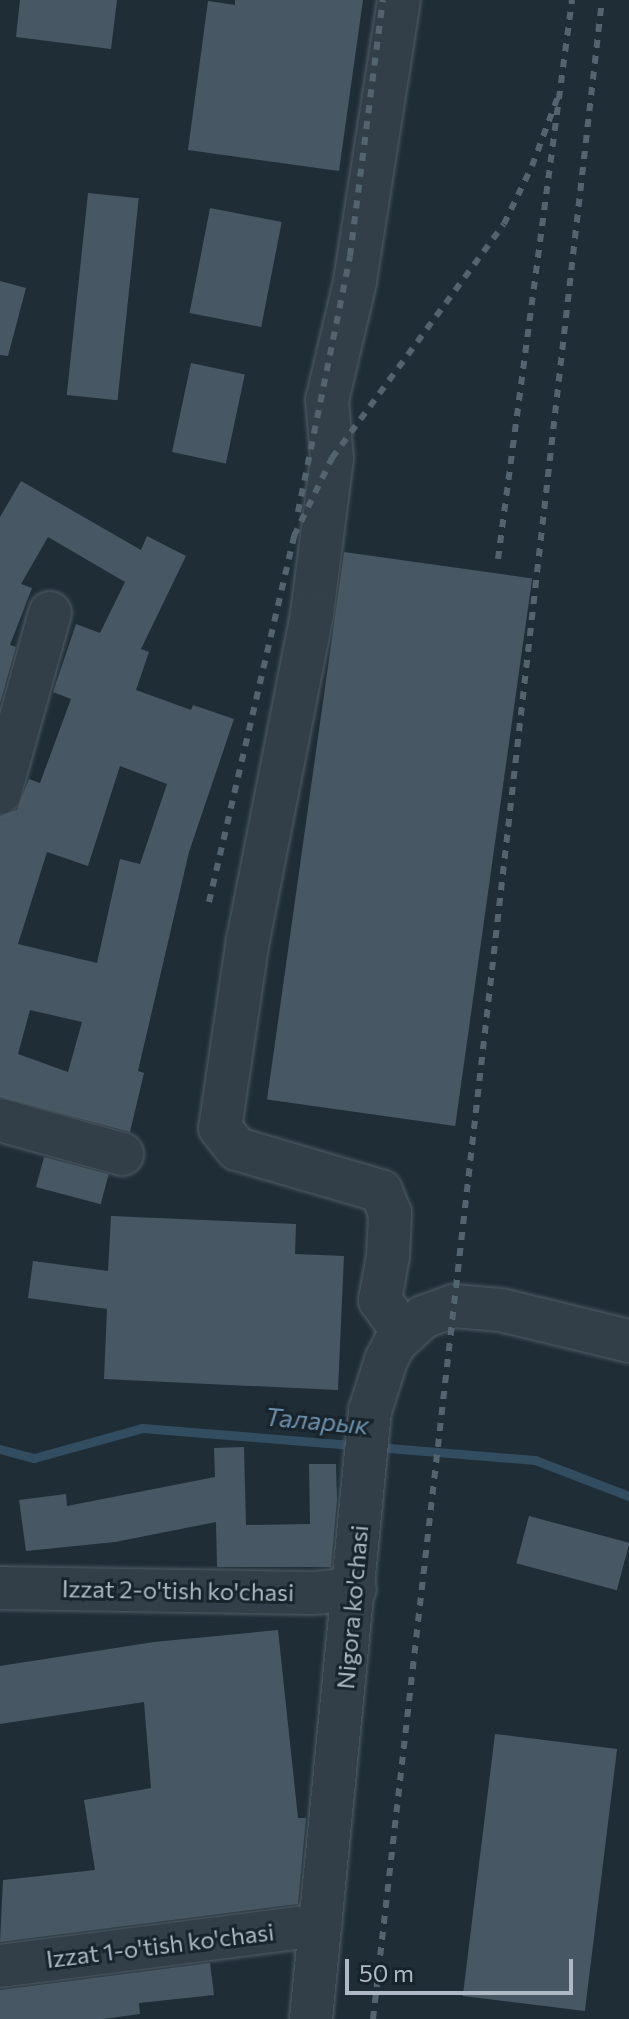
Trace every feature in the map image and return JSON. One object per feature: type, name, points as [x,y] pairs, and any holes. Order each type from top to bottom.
[{"type":"street","points":[[399,0],[355,282],[327,400],[332,458],[312,614],[248,939],[220,1128],[237,1149],[381,1191],[390,1213],[388,1256],[380,1300],[404,1334]]},
{"type":"street","points":[[0,793],[50,613]]},
{"type":"street","points":[[0,1120],[122,1154]]},
{"type":"street","name":"Nigora ko'chasi","points":[[311,2019],[370,1411],[386,1360],[404,1334],[423,1317],[454,1306],[526,1315],[629,1341]]},
{"type":"street","name":"Izzat 2-o'tish ko'chasi","points":[[0,1588],[313,1593],[355,1589]]},
{"type":"street","name":"Izzat 1-o'tish ko'chasi","points":[[0,1966],[320,1925]]},
{"type":"building","points":[[20,0],[117,0],[111,49],[16,37]]},
{"type":"building","points":[[235,0],[363,0],[339,171],[188,150],[208,1],[235,5]]},
{"type":"building","points":[[88,193],[139,198],[118,400],[67,395]]},
{"type":"building","points":[[210,208],[282,222],[261,327],[190,313]]},
{"type":"building","points":[[0,281],[26,288],[8,356],[0,355]]},
{"type":"building","points":[[191,363],[245,374],[226,463],[172,452]]},
{"type":"building","points":[[21,481],[141,550],[147,536],[186,556],[141,649],[149,652],[136,690],[191,710],[193,705],[234,719],[189,852],[138,1071],[144,1073],[130,1132],[0,1097],[0,816],[17,810],[29,779],[40,783],[71,699],[53,692],[76,624],[100,633],[125,582],[48,537],[21,584],[32,588],[10,645],[16,647],[0,703],[0,517]],"holes":[[[120,766],[167,784],[140,864],[120,859],[97,963],[18,944],[47,852],[88,866]],[[30,1010],[82,1022],[68,1072],[18,1054]]]},
{"type":"building","points":[[344,552],[532,578],[455,1126],[267,1100]]},
{"type":"building","points":[[44,1157],[109,1174],[101,1204],[36,1187]]},
{"type":"building","points":[[111,1216],[296,1224],[295,1254],[344,1256],[338,1390],[104,1379],[107,1309],[28,1298],[33,1261],[108,1271]]},
{"type":"building","points":[[244,1447],[246,1525],[310,1524],[309,1464],[336,1464],[337,1500],[331,1567],[217,1567],[216,1522],[115,1542],[26,1551],[19,1500],[66,1494],[67,1506],[215,1477],[214,1448]]},
{"type":"building","points":[[529,1516],[629,1543],[617,1590],[516,1563]]},
{"type":"building","points":[[278,1630],[298,1818],[306,1818],[298,1904],[0,1942],[3,1880],[95,1870],[84,1800],[151,1788],[144,1702],[0,1724],[0,1666],[154,1642]]},
{"type":"building","points":[[495,1734],[617,1749],[585,2011],[463,1996]]},
{"type":"building","points":[[210,1963],[214,1995],[139,2003],[140,2014],[103,2019],[0,2019],[0,1990]]},
{"type":"waterway","name":"Таларык","points":[[0,1449],[34,1458],[142,1428],[355,1445]]},
{"type":"waterway","name":"Таларык","points":[[377,1447],[535,1460],[629,1496]]},
{"type":"railway","points":[[298,512],[350,256],[383,0]]},
{"type":"railway","points":[[498,559],[572,0]]},
{"type":"railway","points":[[373,2019],[602,0]]},
{"type":"railway","points":[[209,902],[294,536],[332,458],[504,224],[532,166],[560,91]]}]
